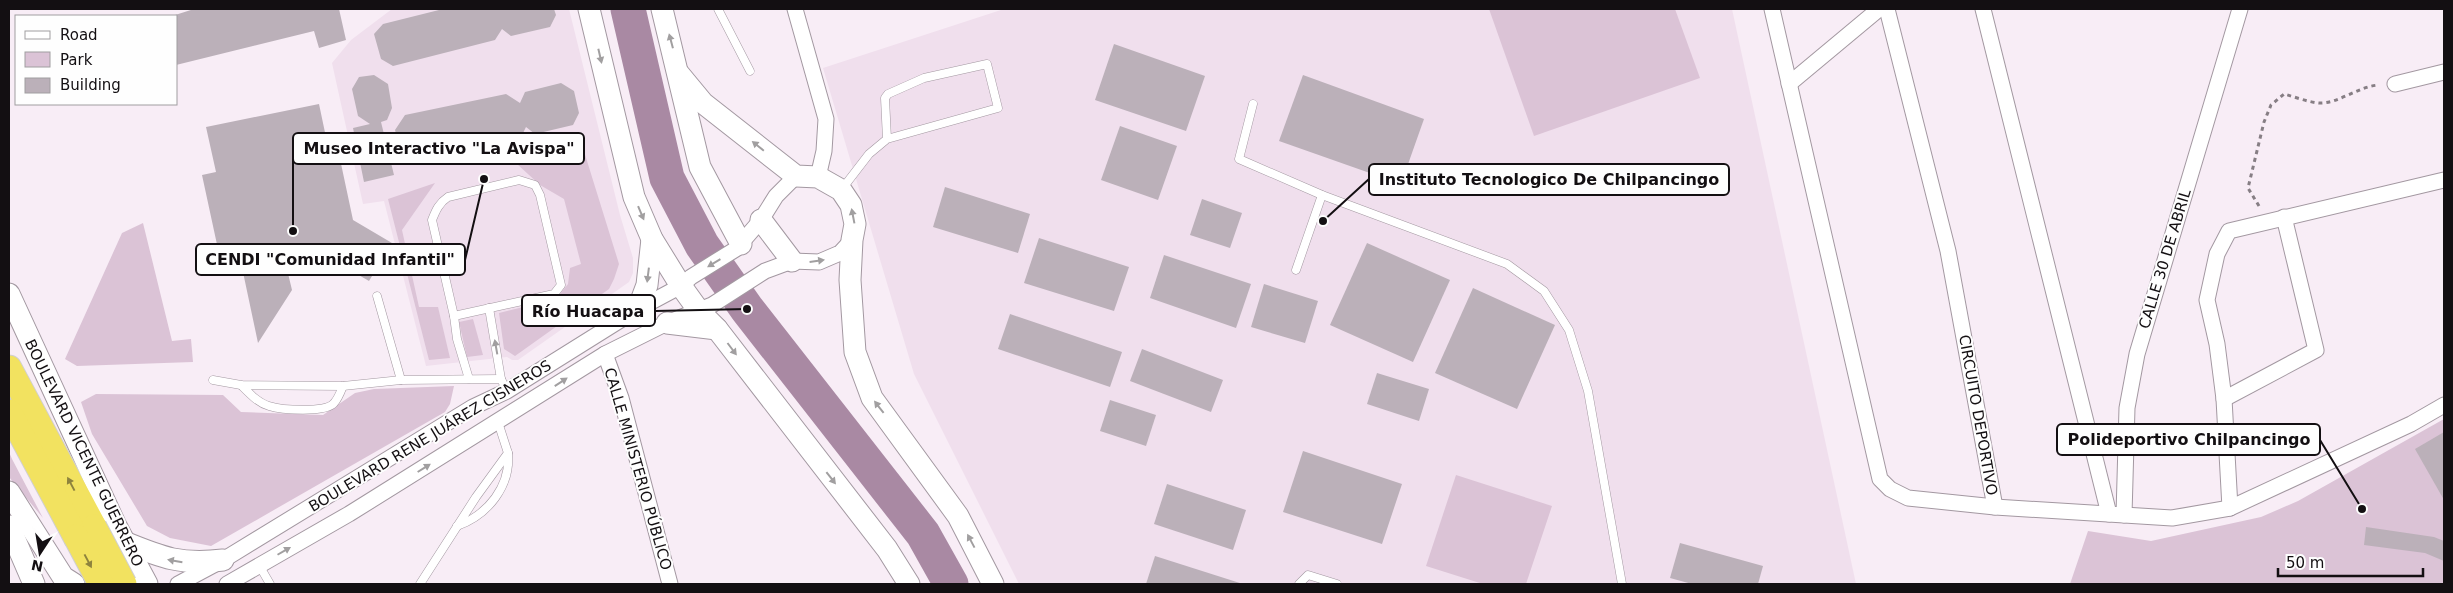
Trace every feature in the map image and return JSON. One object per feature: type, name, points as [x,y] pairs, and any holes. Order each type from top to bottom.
[{"type":"highway","name":"BOULEVARD VICENTE GUERRERO","points":[[9,368],[85,532],[99,584]]},
{"type":"highway","name":"BOULEVARD VICENTE GUERRERO","points":[[9,412],[85,532],[124,584]]},
{"type":"main road","points":[[589,9],[634,197],[652,239],[706,308],[717,329],[887,549],[909,584]]},
{"type":"main road","points":[[662,9],[700,167],[739,247]]},
{"type":"main road","points":[[679,74],[703,103],[796,176],[818,177],[841,190],[851,205],[855,224],[852,240],[850,280],[855,352],[872,398],[958,516],[993,584]]},
{"type":"main road","points":[[761,220],[792,261]]},
{"type":"main road","points":[[638,309],[647,285],[652,239]]},
{"type":"main road","name":"BOULEVARD VICENTE GUERRERO","points":[[9,294],[128,549],[147,584]]},
{"type":"main road","points":[[667,323],[717,329]]},
{"type":"main road","points":[[9,492],[63,577],[74,584]]},
{"type":"main road","points":[[9,526],[30,580]]},
{"type":"main road","points":[[99,584],[124,574],[128,549],[175,561],[198,563],[224,560]]},
{"type":"street","points":[[795,9],[826,119],[824,151],[818,177]]},
{"type":"street","points":[[1772,9],[1880,479],[1890,489],[1908,498],[1995,507]]},
{"type":"street","points":[[1789,84],[1879,9]]},
{"type":"street","name":"CIRCUITO DEPORTIVO","points":[[1887,9],[1948,251],[1995,507],[2172,518],[2230,508],[2411,424],[2444,405]]},
{"type":"street","points":[[1983,9],[2109,514]]},
{"type":"street","name":"CALLE 30 DE ABRIL","points":[[2124,516],[2127,408],[2137,354],[2240,9]]},
{"type":"street","points":[[2396,84],[2444,72]]},
{"type":"street","name":"BOULEVARD RENE JUÁREZ CISNEROS","points":[[178,584],[224,560],[473,407],[504,385],[686,281],[739,247],[761,220],[776,196],[796,176]]},
{"type":"street","points":[[2230,508],[2224,399],[2217,344],[2207,300],[2217,254],[2229,231],[2444,180]]},
{"type":"street","points":[[2224,399],[2316,350],[2284,217]]},
{"type":"street","name":"BOULEVARD RENE JUÁREZ CISNEROS","points":[[227,584],[349,514],[604,354],[667,323],[706,308],[755,276],[792,261],[819,262],[840,253],[852,240]]},
{"type":"street","name":"CALLE MINISTERIO PÚBLICO","points":[[604,354],[621,398],[670,584]]},
{"type":"lane","points":[[718,9],[750,71]]},
{"type":"lane","points":[[841,190],[869,154],[887,139],[998,108],[987,64],[924,78],[888,94],[886,98],[887,139]]},
{"type":"lane","points":[[1253,104],[1239,159],[1322,195],[1507,264],[1544,290],[1569,330],[1588,391],[1622,584]]},
{"type":"lane","points":[[454,320],[554,294],[562,285],[540,195],[535,185],[519,180],[448,197],[440,202],[432,220],[454,320],[469,379]]},
{"type":"lane","points":[[1296,270],[1322,195]]},
{"type":"lane","points":[[377,296],[401,380]]},
{"type":"lane","points":[[213,380],[241,385],[343,386],[401,380],[469,379],[504,385],[490,312]]},
{"type":"lane","points":[[241,385],[254,398],[268,406],[310,410],[330,406],[335,403],[343,386]]},
{"type":"lane","points":[[457,526],[470,522],[483,513],[501,490],[508,465],[508,453],[498,422]]},
{"type":"lane","points":[[420,584],[457,526],[508,453]]},
{"type":"lane","points":[[259,565],[270,584]]},
{"type":"lane","points":[[1299,584],[1308,575],[1337,584]]},
{"type":"path","points":[[2259,206],[2248,188],[2264,122],[2271,105],[2284,94],[2320,103],[2341,98],[2366,86],[2396,84]]},
{"type":"shaded area","points":[[392,9],[569,9],[620,215],[633,258],[633,273],[629,282],[518,360],[512,360],[507,357],[426,366],[384,201],[363,204],[332,63],[351,40]]},
{"type":"shaded area","points":[[1004,9],[1732,9],[1856,584],[1019,584],[914,374],[823,68]]},
{"type":"green space","points":[[1489,9],[1675,9],[1700,78],[1534,136]]},
{"type":"green space","points":[[583,148],[619,264],[609,289],[515,356],[504,349],[499,313],[556,299],[568,284],[570,268],[581,264],[564,199],[540,185],[517,164]]},
{"type":"green space","points":[[435,183],[402,230],[419,307],[438,307],[450,358],[429,360],[388,199]]},
{"type":"green space","points":[[143,223],[172,341],[191,339],[193,362],[77,366],[65,359],[122,233]]},
{"type":"green space","points":[[473,319],[483,355],[467,357],[459,322]]},
{"type":"green space","points":[[454,386],[450,404],[445,412],[211,546],[170,538],[147,526],[92,434],[81,402],[96,394],[223,395],[241,412],[323,415],[355,393],[374,389]]},
{"type":"green space","points":[[2444,419],[2444,584],[2070,584],[2088,531],[2151,541],[2261,517],[2298,501]]},
{"type":"green space","points":[[9,452],[12,459],[43,518],[9,477]]},
{"type":"green space","points":[[1456,475],[1552,506],[1526,584],[1483,584],[1426,566]]},
{"type":"building","points":[[194,9],[339,9],[346,40],[319,48],[314,31],[178,65],[178,15],[175,15]]},
{"type":"building","points":[[443,9],[554,9],[556,15],[550,27],[511,36],[502,29],[495,40],[393,66],[381,59],[374,34],[383,24]]},
{"type":"building","points":[[1114,44],[1205,76],[1186,131],[1095,100]]},
{"type":"building","points":[[374,75],[388,84],[392,108],[387,120],[381,122],[394,175],[364,182],[353,128],[370,124],[358,116],[352,89],[359,77]]},
{"type":"building","points":[[1303,75],[1424,119],[1401,184],[1279,141]]},
{"type":"building","points":[[561,83],[574,91],[579,113],[573,125],[535,134],[526,127],[520,139],[416,162],[402,155],[395,130],[405,115],[506,94],[520,103],[525,92]]},
{"type":"building","points":[[319,104],[331,161],[340,159],[353,220],[392,243],[369,281],[326,256],[332,246],[284,257],[292,290],[258,343],[240,258],[221,263],[202,175],[216,172],[206,127]]},
{"type":"building","points":[[1120,126],[1177,146],[1158,200],[1101,180]]},
{"type":"building","points":[[945,187],[1030,214],[1018,253],[933,227]]},
{"type":"building","points":[[1202,199],[1242,213],[1230,248],[1190,235]]},
{"type":"building","points":[[1039,238],[1129,267],[1114,311],[1024,283]]},
{"type":"building","points":[[1367,243],[1450,280],[1413,362],[1330,325]]},
{"type":"building","points":[[1164,255],[1251,284],[1236,328],[1150,298]]},
{"type":"building","points":[[1264,284],[1318,301],[1305,343],[1251,327]]},
{"type":"building","points":[[1473,288],[1555,325],[1517,409],[1435,373]]},
{"type":"building","points":[[1010,314],[1122,352],[1110,387],[998,349]]},
{"type":"building","points":[[1142,349],[1223,380],[1211,412],[1130,381]]},
{"type":"building","points":[[1377,373],[1429,389],[1419,421],[1367,404]]},
{"type":"building","points":[[1110,400],[1156,415],[1146,446],[1100,431]]},
{"type":"building","points":[[2444,432],[2444,500],[2415,449]]},
{"type":"building","points":[[1303,451],[1402,484],[1382,544],[1283,512]]},
{"type":"building","points":[[1167,484],[1246,510],[1233,550],[1154,524]]},
{"type":"building","points":[[2366,527],[2434,537],[2444,541],[2444,561],[2425,553],[2364,545]]},
{"type":"building","points":[[1680,543],[1763,566],[1758,584],[1692,584],[1670,578]]},
{"type":"building","points":[[1155,556],[1243,584],[1146,584]]},
{"type":"waterway","points":[[628,9],[667,178],[702,245],[747,309],[923,534],[951,584]]},
{"type":"place","name":"CENDI \"Comunidad Infantil\"","points":[[484,179]]},
{"type":"place","name":"Instituto Tecnologico De Chilpancingo","points":[[1323,221]]},
{"type":"place","name":"Museo Interactivo \"La Avispa\"","points":[[293,231]]},
{"type":"place","name":"Río Huacapa","points":[[747,309]]},
{"type":"place","name":"Polideportivo Chilpancingo","points":[[2362,509]]}]
